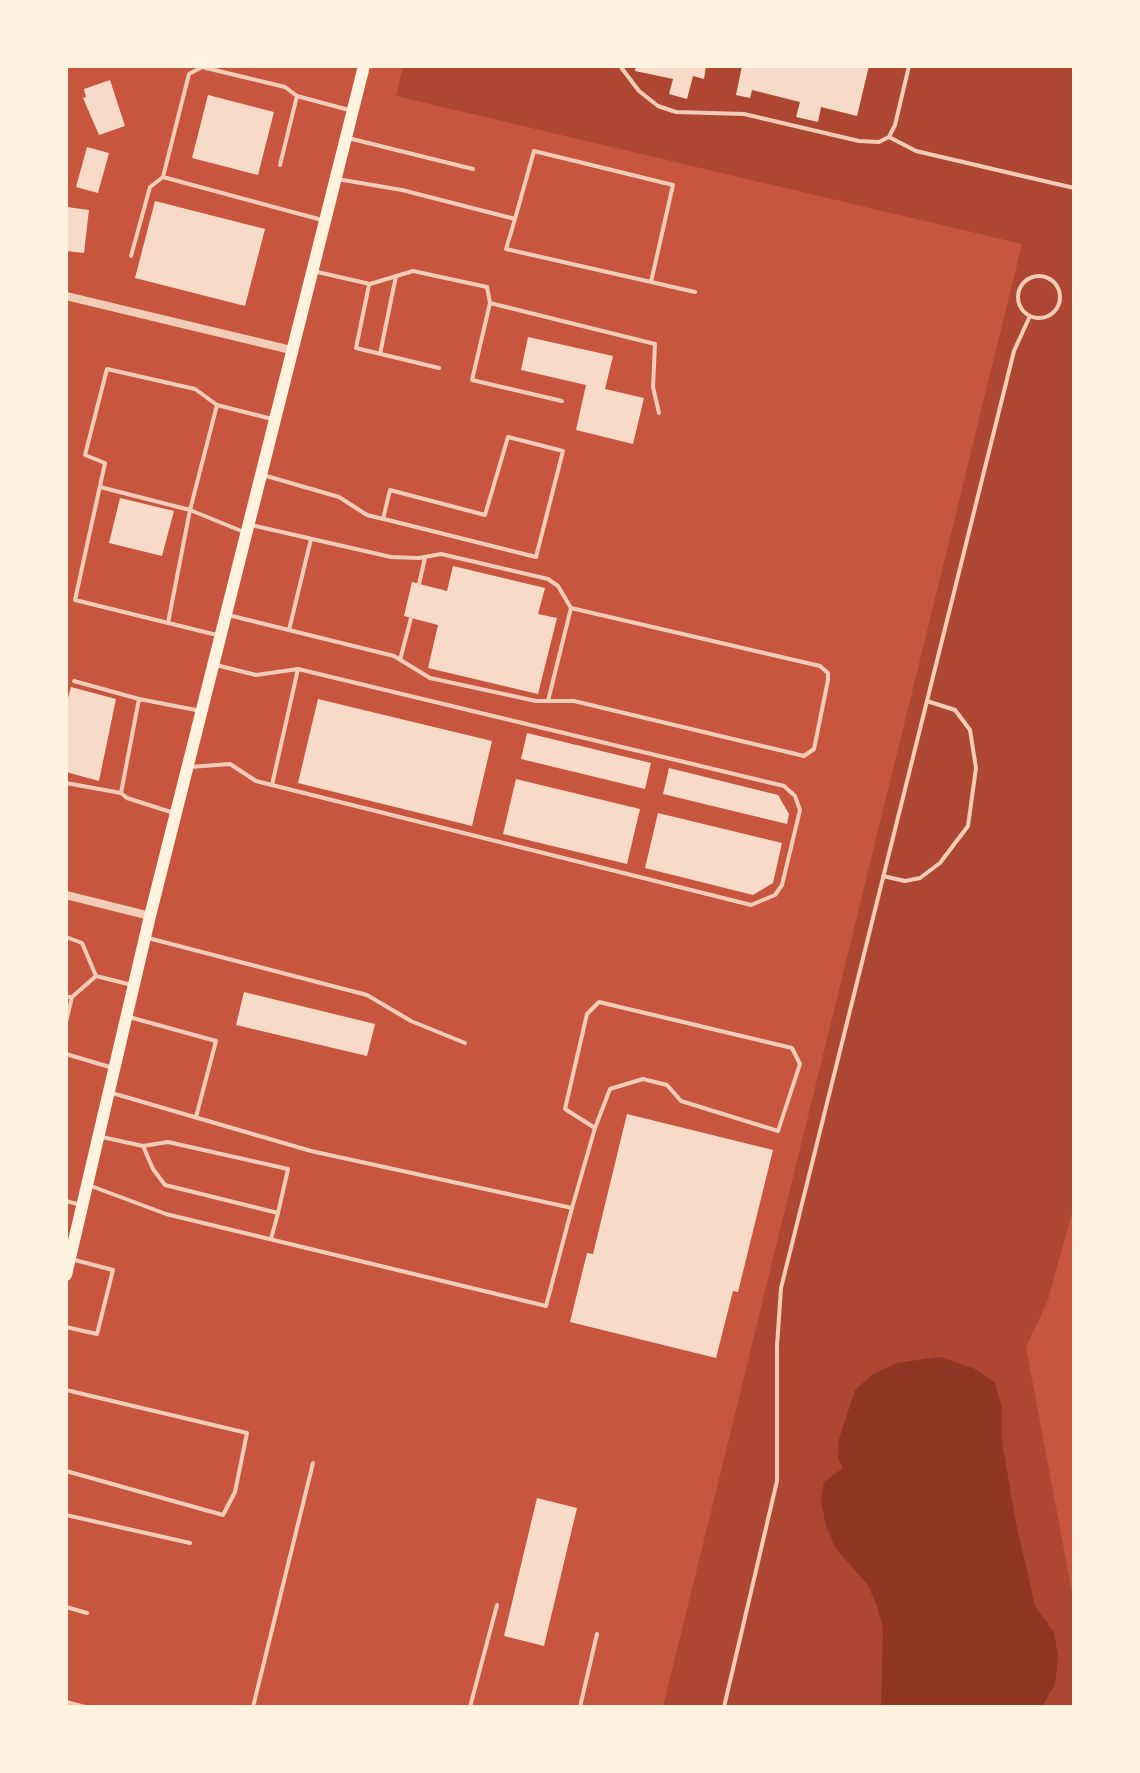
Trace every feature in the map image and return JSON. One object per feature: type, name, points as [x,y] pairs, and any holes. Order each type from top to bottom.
[{"type":"main road","points":[[66,1275],[150,916],[364,66]]},
{"type":"street","points":[[66,296],[291,350]]},
{"type":"street","points":[[66,895],[150,916]]},
{"type":"lane","points":[[620,66],[639,91],[658,106],[676,112],[744,114],[859,141],[879,142],[889,137],[909,66]]},
{"type":"lane","points":[[131,256],[150,187],[163,177],[189,74],[202,67],[285,87],[297,96],[352,111]]},
{"type":"lane","points":[[280,165],[297,96]]},
{"type":"lane","points":[[889,137],[916,151],[1074,188]]},
{"type":"lane","points":[[345,138],[473,169]]},
{"type":"lane","points":[[651,282],[673,185],[534,151],[506,249],[651,282],[695,292]]},
{"type":"lane","points":[[163,177],[324,220]]},
{"type":"lane","points":[[334,179],[402,190],[515,219]]},
{"type":"lane","points":[[311,271],[370,284],[413,271],[487,287],[490,303],[472,380],[562,401]]},
{"type":"lane","points":[[1035,275],[1056,282],[1061,294],[1059,306],[1044,319],[1029,318],[1022,311],[1020,288],[1035,275]]},
{"type":"lane","points":[[380,354],[396,276]]},
{"type":"lane","points":[[370,284],[356,348],[439,368]]},
{"type":"lane","points":[[490,303],[655,344],[653,387],[659,413]]},
{"type":"lane","points":[[724,1707],[777,1481],[777,1346],[781,1288],[1014,351],[1029,318]]},
{"type":"lane","points":[[220,635],[75,600],[105,463],[85,455],[107,369],[195,389],[217,405],[274,419]]},
{"type":"lane","points":[[168,623],[190,510],[217,405]]},
{"type":"lane","points":[[260,475],[317,489],[383,519],[536,557],[563,451],[508,437],[485,515],[390,490],[383,519]]},
{"type":"lane","points":[[100,487],[247,528],[391,557],[425,558],[441,554],[548,579],[558,586],[571,608],[548,701]]},
{"type":"lane","points":[[289,630],[311,539]]},
{"type":"lane","points":[[419,584],[425,558]]},
{"type":"lane","points":[[225,615],[400,660],[430,678],[548,701],[574,701],[804,756],[814,749],[828,680],[828,673],[820,666],[571,608]]},
{"type":"lane","points":[[400,660],[411,618]]},
{"type":"lane","points":[[188,767],[230,764],[256,781],[751,905],[775,895],[782,885],[800,810],[795,796],[784,786],[298,669],[256,675],[213,665]]},
{"type":"lane","points":[[272,785],[298,669]]},
{"type":"lane","points":[[74,681],[139,699],[201,711]]},
{"type":"lane","points":[[121,793],[139,699]]},
{"type":"lane","points":[[883,876],[905,881],[920,878],[940,863],[968,826],[976,768],[970,730],[955,710],[927,701]]},
{"type":"lane","points":[[66,783],[121,793],[127,798],[176,813]]},
{"type":"lane","points":[[66,937],[82,943],[96,976]]},
{"type":"lane","points":[[146,938],[367,995],[411,1021],[465,1043]]},
{"type":"lane","points":[[96,976],[134,985]]},
{"type":"lane","points":[[66,1022],[69,997],[96,976]]},
{"type":"lane","points":[[88,1185],[166,1214],[546,1306],[595,1128],[610,1089],[643,1079],[667,1085],[681,1101],[778,1131],[800,1064],[792,1048],[599,1002],[587,1014],[565,1109],[574,1118],[595,1128]]},
{"type":"lane","points":[[127,1017],[216,1041],[196,1117]]},
{"type":"lane","points":[[66,1054],[115,1069]]},
{"type":"lane","points":[[110,1092],[311,1151],[572,1208]]},
{"type":"lane","points":[[99,1136],[143,1146],[168,1142],[288,1169],[271,1239]]},
{"type":"lane","points":[[143,1146],[153,1169],[165,1185],[278,1213]]},
{"type":"lane","points":[[66,1201],[83,1205]]},
{"type":"lane","points":[[66,1327],[97,1334],[113,1270],[70,1252]]},
{"type":"lane","points":[[66,1390],[247,1433],[235,1492],[223,1515],[66,1471]]},
{"type":"lane","points":[[253,1707],[313,1463]]},
{"type":"lane","points":[[66,1515],[190,1543]]},
{"type":"lane","points":[[470,1707],[497,1605]]},
{"type":"lane","points":[[66,1607],[87,1613]]},
{"type":"lane","points":[[580,1707],[597,1634]]},
{"type":"lane","points":[[66,1702],[85,1707]]},
{"type":"shaded area","points":[[403,66],[1074,66],[1074,1205],[1048,1300],[1026,1347],[1074,1603],[1074,1707],[663,1707],[1022,244],[396,96]]},
{"type":"shaded area","points":[[940,1357],[973,1368],[995,1382],[1002,1408],[1002,1442],[1016,1523],[1035,1606],[1054,1632],[1058,1657],[1055,1684],[1042,1707],[881,1707],[883,1628],[877,1606],[867,1584],[836,1549],[826,1526],[821,1501],[824,1482],[843,1468],[838,1458],[839,1439],[855,1390],[873,1374],[896,1363]]},
{"type":"building","points":[[636,66],[706,66],[704,79],[693,76],[687,99],[669,94],[673,79],[635,71]]},
{"type":"building","points":[[742,66],[869,66],[857,116],[821,107],[818,122],[796,117],[800,102],[752,90],[750,98],[736,95]]},
{"type":"building","points":[[110,80],[125,126],[99,135],[83,98],[86,97],[84,89]]},
{"type":"building","points":[[208,95],[274,112],[258,175],[192,158]]},
{"type":"building","points":[[87,147],[109,153],[98,193],[76,187]]},
{"type":"building","points":[[155,201],[265,229],[245,306],[135,278]]},
{"type":"building","points":[[67,207],[89,210],[84,253],[66,251]]},
{"type":"building","points":[[528,337],[613,356],[605,389],[644,398],[633,444],[576,430],[586,385],[521,370]]},
{"type":"building","points":[[120,498],[174,511],[162,556],[109,543]]},
{"type":"building","points":[[453,566],[545,588],[538,614],[557,618],[538,694],[428,668],[438,625],[404,616],[412,582],[447,591]]},
{"type":"building","points":[[71,687],[116,699],[99,781],[66,772],[66,705]]},
{"type":"building","points":[[318,699],[492,741],[472,826],[298,783]]},
{"type":"building","points":[[527,733],[651,763],[645,789],[521,759]]},
{"type":"building","points":[[669,768],[778,795],[789,814],[787,824],[663,794]]},
{"type":"building","points":[[516,779],[640,809],[627,864],[503,834]]},
{"type":"building","points":[[658,813],[782,843],[773,883],[753,895],[645,868]]},
{"type":"building","points":[[244,992],[375,1024],[367,1056],[236,1025]]},
{"type":"building","points":[[627,1114],[773,1150],[738,1292],[733,1291],[716,1358],[570,1322],[587,1253],[593,1254]]},
{"type":"building","points":[[537,1498],[577,1508],[544,1646],[504,1636]]}]
